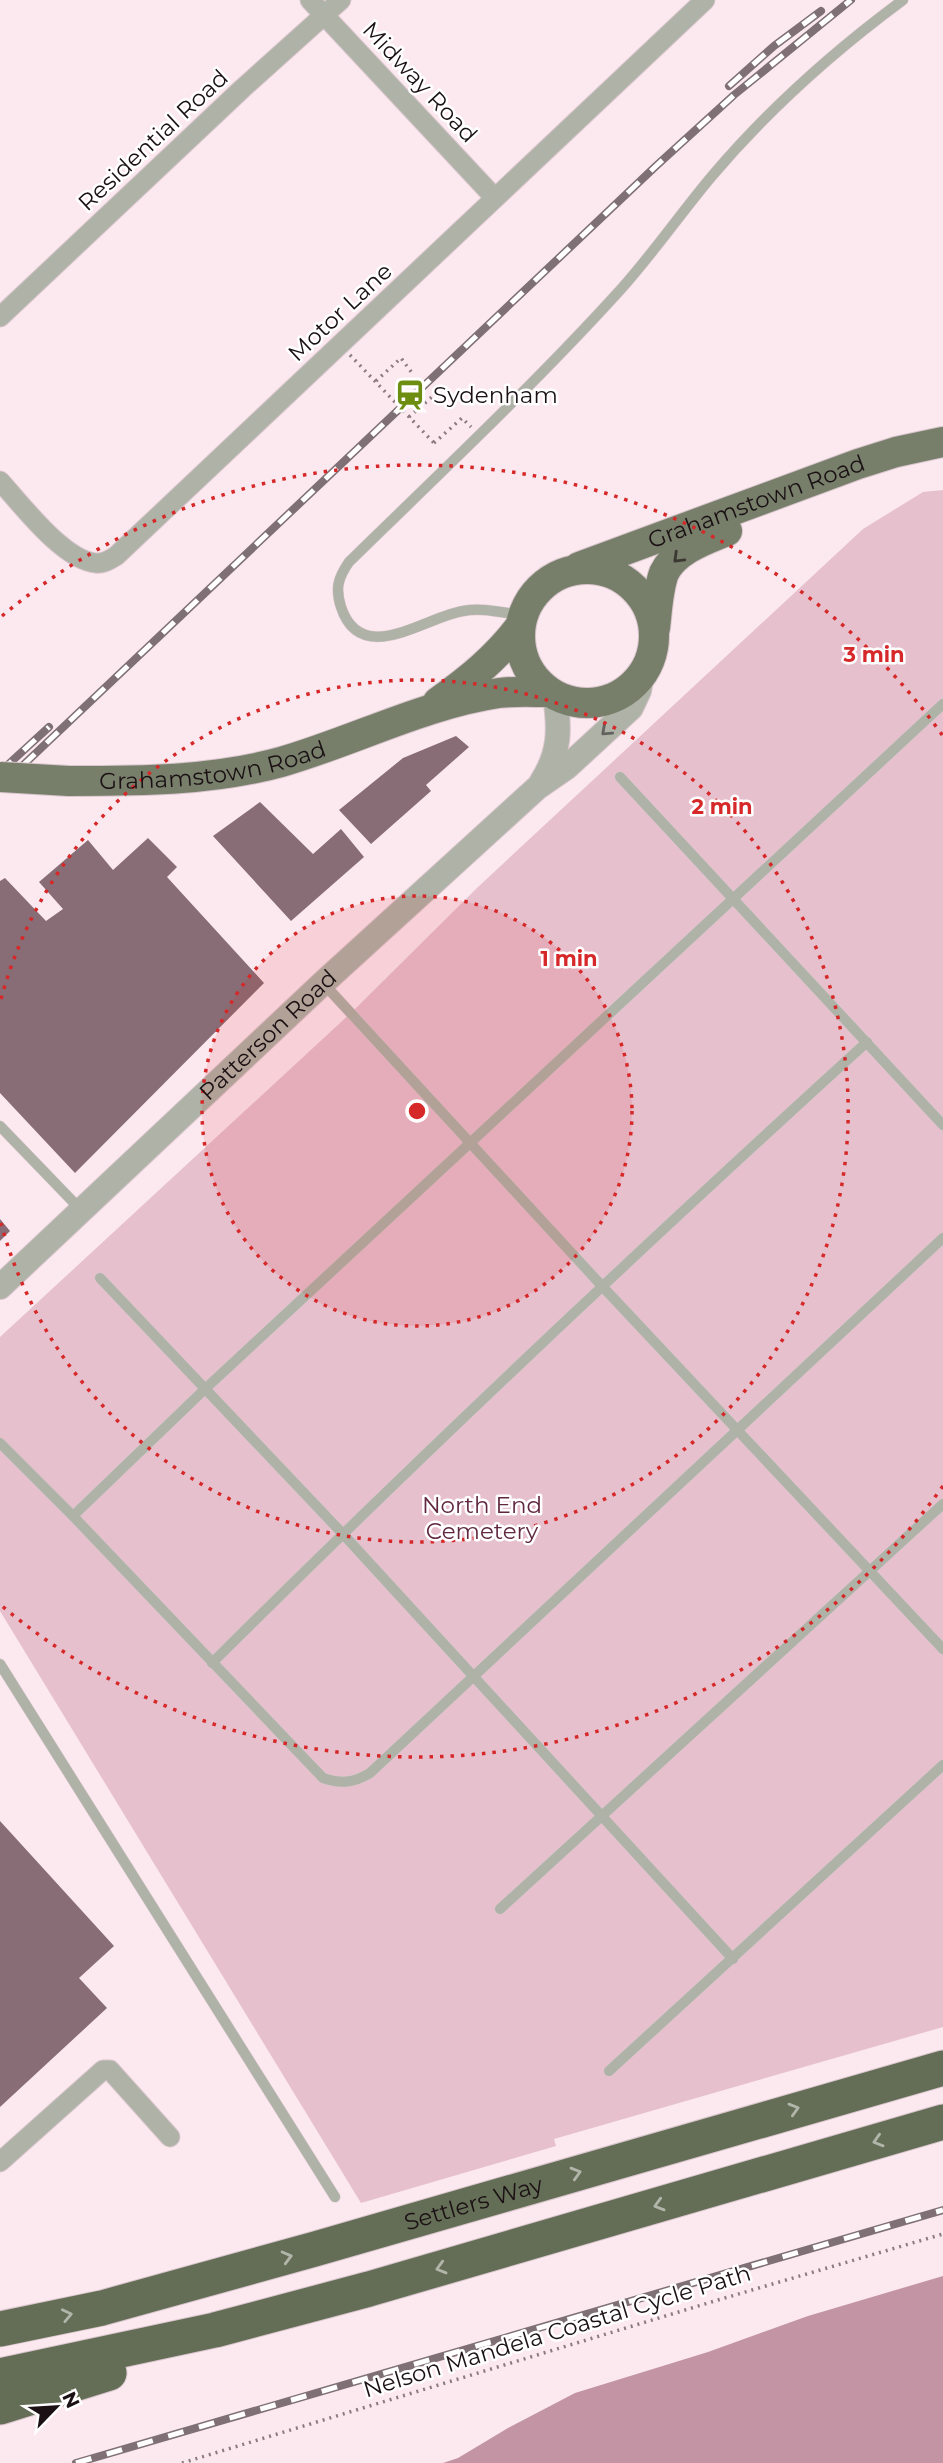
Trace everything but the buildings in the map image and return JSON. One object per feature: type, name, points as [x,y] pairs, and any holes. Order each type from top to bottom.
[{"type":"highway","name":"Settlers Way","points":[[0,2329],[102,2308],[943,2068]]},
{"type":"highway","points":[[0,2376],[215,2330],[369,2289],[943,2122]]},
{"type":"highway","points":[[0,2407],[45,2395],[369,2289]]},
{"type":"main road","name":"Grahamstown Road","points":[[420,714],[482,669],[500,652],[521,621],[533,594],[550,579],[858,464],[932,442],[943,442]]},
{"type":"main road","name":"Grahamstown Road","points":[[0,777],[138,781],[218,775],[280,762],[420,714],[501,693],[551,694],[573,703],[593,704],[611,700],[629,690],[642,676],[653,653],[664,573],[686,550],[702,541],[892,471],[943,458]]},
{"type":"main road","points":[[572,570],[595,568],[623,579],[645,600],[655,628]]},
{"type":"main road","points":[[521,621],[521,652],[531,674],[551,694]]},
{"type":"street","name":"Midway Road","points":[[310,0],[494,197]]},
{"type":"street","name":"Residential Road","points":[[0,317],[243,88],[341,0]]},
{"type":"street","name":"Motor Lane","points":[[0,481],[61,546],[80,559],[99,564],[116,556],[705,0]]},
{"type":"street","name":"Patterson Road","points":[[0,1287],[323,983],[538,787],[566,767],[631,708],[642,676]]},
{"type":"street","name":"Patterson Road","points":[[538,787],[552,766],[557,751],[559,735],[551,694]]},
{"type":"street","points":[[0,2162],[103,2070],[110,2070],[170,2137]]},
{"type":"lane","points":[[521,621],[479,609],[465,610],[444,615],[393,636],[373,637],[352,626],[342,611],[337,593],[338,577],[349,562],[508,407],[599,313],[714,174],[769,115],[826,62],[903,0]]},
{"type":"lane","points":[[74,1516],[205,1389],[943,704]]},
{"type":"lane","points":[[620,777],[943,1125]]},
{"type":"lane","points":[[323,983],[602,1286],[943,1649]]},
{"type":"lane","points":[[212,1662],[342,1533],[602,1286],[867,1042]]},
{"type":"lane","points":[[0,1126],[81,1210]]},
{"type":"lane","points":[[0,1443],[74,1516],[323,1778],[354,1781],[370,1773],[943,1238]]},
{"type":"lane","points":[[100,1278],[475,1676],[733,1959]]},
{"type":"lane","points":[[500,1909],[943,1504]]},
{"type":"lane","points":[[0,1664],[334,2197]]},
{"type":"lane","points":[[609,2071],[943,1765]]},
{"type":"path","points":[[350,355],[434,443],[462,418]]},
{"type":"path","points":[[376,381],[401,358],[412,373]]},
{"type":"path","points":[[409,417],[433,396],[430,395]]},
{"type":"path","name":"Nelson Mandela Coastal Cycle Path","points":[[182,2463],[943,2234]]},
{"type":"green space","name":"North End Cemetery","points":[[943,490],[943,2027],[554,2139],[556,2146],[361,2203],[0,1611],[0,1337],[353,1011],[478,887],[863,529],[923,492]]},
{"type":"shaded area","points":[[943,2276],[943,2463],[443,2463],[458,2458],[575,2393],[708,2352],[808,2316]]},
{"type":"railway","points":[[0,787],[656,166],[734,95],[851,0]]},
{"type":"railway","points":[[729,86],[774,46],[821,11]]},
{"type":"railway","points":[[0,772],[49,727]]},
{"type":"railway","points":[[76,2463],[943,2210]]},
{"type":"place","name":"Sydenham","points":[[410,395]]}]
